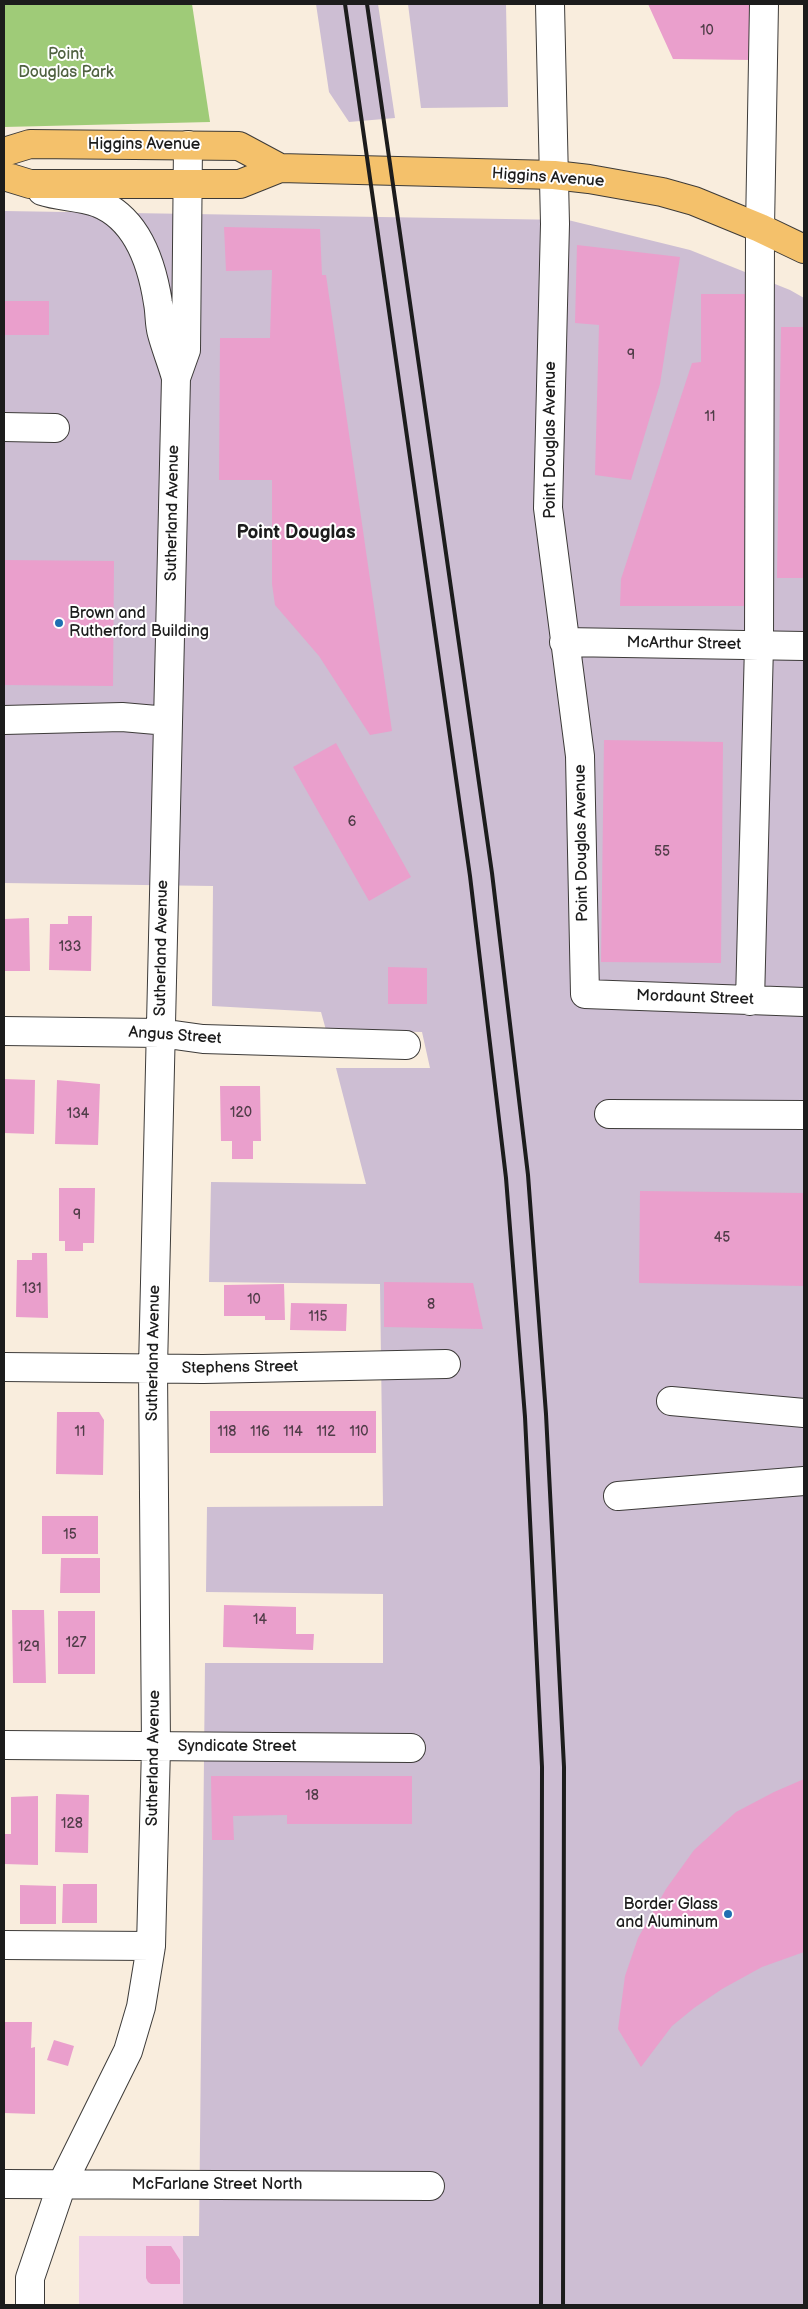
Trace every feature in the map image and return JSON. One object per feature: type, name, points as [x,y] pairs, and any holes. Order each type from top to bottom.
[{"type":"main road","name":"Higgins Avenue","points":[[4,152],[30,144],[239,146],[280,168]]},
{"type":"main road","name":"Higgins Avenue","points":[[4,176],[30,184],[240,184],[280,168],[554,175],[662,192],[760,228],[804,249]]},
{"type":"street","name":"Point Douglas Avenue","points":[[550,4],[555,224],[548,508],[580,756],[585,994]]},
{"type":"street","points":[[750,1001],[759,645],[760,228],[764,4]]},
{"type":"street","name":"Sutherland Avenue","points":[[176,378],[186,350],[188,145]]},
{"type":"street","name":"Sutherland Avenue","points":[[30,184],[54,195],[76,197],[99,204],[118,214],[134,231],[145,252],[153,276],[162,332],[176,378],[153,1368],[156,1747],[150,1946],[141,2007],[128,2050],[62,2184],[30,2278],[30,2305]]},
{"type":"street","points":[[4,428],[55,428]]},
{"type":"street","name":"McArthur Street","points":[[564,642],[804,646]]},
{"type":"street","points":[[4,720],[122,718],[168,721]]},
{"type":"street","name":"Mordaunt Street","points":[[585,994],[804,1002]]},
{"type":"street","name":"Angus Street","points":[[4,1031],[160,1033],[203,1039],[406,1045]]},
{"type":"street","points":[[609,1114],[804,1114]]},
{"type":"street","name":"Stephens Street","points":[[4,1367],[153,1368],[446,1364]]},
{"type":"street","points":[[671,1402],[804,1413]]},
{"type":"street","points":[[618,1496],[804,1481]]},
{"type":"street","name":"Syndicate Street","points":[[4,1745],[411,1748]]},
{"type":"street","points":[[4,1944],[150,1946]]},
{"type":"street","name":"McFarlane Street North","points":[[4,2184],[430,2186]]},
{"type":"shaded area","points":[[316,4],[378,4],[395,118],[349,122],[329,92]]},
{"type":"shaded area","points":[[408,4],[506,4],[508,107],[421,108]]},
{"type":"shaded area","points":[[4,211],[568,220],[690,250],[790,290],[804,298],[804,2305],[183,2305],[183,2236],[199,2236],[205,1663],[383,1663],[383,1594],[206,1592],[207,1507],[383,1506],[380,1284],[209,1282],[211,1182],[366,1184],[336,1068],[430,1068],[422,1032],[326,1030],[321,1012],[212,1006],[213,886],[4,883]]},
{"type":"shaded area","points":[[79,2236],[183,2236],[183,2305],[79,2305]]},
{"type":"green space","name":"Point Douglas Park","points":[[4,4],[192,4],[210,122],[4,127]]},
{"type":"building","points":[[648,4],[753,4],[753,60],[673,59]]},
{"type":"building","points":[[224,227],[320,229],[322,275],[326,275],[392,731],[370,735],[319,656],[275,605],[272,584],[272,480],[219,480],[220,338],[270,338],[272,270],[226,271]]},
{"type":"building","points":[[577,245],[680,257],[660,384],[631,480],[595,475],[599,325],[575,323]]},
{"type":"building","points":[[701,294],[745,294],[744,606],[620,606],[621,579],[692,363],[701,362]]},
{"type":"building","points":[[4,301],[49,301],[49,335],[4,335]]},
{"type":"building","points":[[781,327],[804,327],[804,578],[777,578]]},
{"type":"building","name":"Brown and Rutherford Building","points":[[4,560],[114,561],[113,686],[4,685]]},
{"type":"building","points":[[604,740],[723,742],[721,963],[601,962]]},
{"type":"building","points":[[336,743],[411,877],[369,901],[293,767]]},
{"type":"building","points":[[68,916],[92,916],[91,971],[49,970],[50,924],[68,924]]},
{"type":"building","points":[[29,918],[30,971],[4,971],[4,919]]},
{"type":"building","points":[[388,967],[427,968],[427,1004],[388,1004]]},
{"type":"building","points":[[4,1079],[35,1080],[34,1134],[4,1133]]},
{"type":"building","points":[[57,1080],[100,1084],[98,1145],[55,1144]]},
{"type":"building","points":[[220,1086],[260,1086],[261,1141],[253,1141],[253,1159],[232,1159],[232,1141],[221,1141]]},
{"type":"building","points":[[59,1188],[95,1188],[94,1243],[83,1243],[83,1251],[65,1251],[65,1241],[59,1241]]},
{"type":"building","points":[[640,1191],[804,1193],[804,1286],[639,1283]]},
{"type":"building","points":[[32,1253],[47,1253],[48,1318],[16,1317],[17,1260],[32,1260]]},
{"type":"building","points":[[384,1282],[473,1283],[483,1329],[384,1327]]},
{"type":"building","points":[[284,1284],[285,1320],[265,1320],[265,1316],[224,1316],[224,1285]]},
{"type":"building","points":[[291,1303],[347,1304],[346,1331],[290,1330]]},
{"type":"building","points":[[210,1411],[376,1411],[376,1453],[210,1453]]},
{"type":"building","points":[[57,1412],[99,1412],[104,1420],[103,1475],[56,1474]]},
{"type":"building","points":[[42,1516],[98,1516],[98,1554],[42,1554]]},
{"type":"building","points":[[61,1558],[100,1558],[100,1593],[60,1593]]},
{"type":"building","points":[[224,1605],[296,1607],[296,1634],[314,1634],[313,1650],[223,1647]]},
{"type":"building","points":[[12,1610],[44,1610],[46,1683],[13,1683]]},
{"type":"building","points":[[58,1611],[95,1611],[95,1674],[58,1674]]},
{"type":"building","points":[[211,1776],[412,1776],[412,1824],[287,1824],[287,1815],[233,1816],[234,1840],[212,1840]]},
{"type":"building","name":"Border Glass and Aluminum","points":[[804,1779],[804,1952],[762,1967],[722,1989],[694,2008],[672,2026],[641,2067],[618,2029],[625,1976],[638,1938],[666,1889],[694,1850],[736,1812]]},
{"type":"building","points":[[56,1794],[89,1795],[88,1853],[55,1852]]},
{"type":"building","points":[[38,1796],[38,1865],[4,1864],[4,1834],[11,1834],[11,1797]]},
{"type":"building","points":[[63,1884],[97,1884],[97,1923],[62,1923]]},
{"type":"building","points":[[20,1885],[56,1886],[56,1924],[20,1924]]},
{"type":"building","points":[[4,2022],[32,2022],[31,2048],[35,2047],[35,2114],[4,2113]]},
{"type":"building","points":[[54,2040],[74,2046],[68,2066],[47,2060]]},
{"type":"building","points":[[146,2246],[171,2246],[180,2260],[180,2284],[151,2284],[148,2282],[146,2278]]},
{"type":"railway","points":[[345,4],[470,876],[506,1178],[525,1417],[542,1767],[541,2305]]},
{"type":"railway","points":[[367,4],[492,873],[528,1175],[546,1414],[564,1767],[563,2305]]},
{"type":"place","name":"Brown and Rutherford Building","points":[[59,623]]},
{"type":"place","name":"Border Glass and Aluminum","points":[[728,1914]]},
{"type":"district","name":"Point Douglas","points":[[296,533]]}]
